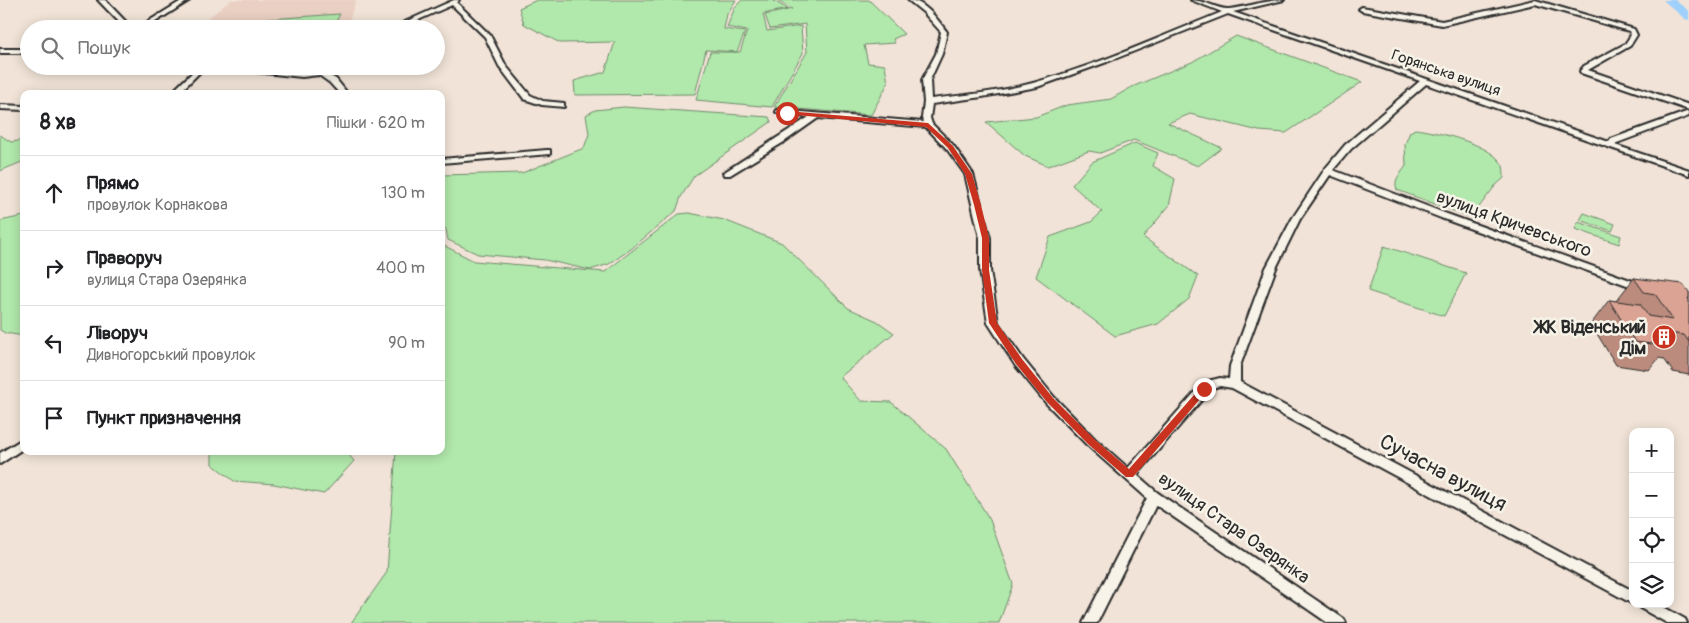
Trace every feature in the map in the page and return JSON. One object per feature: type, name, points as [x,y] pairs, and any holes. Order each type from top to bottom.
[{"type":"street","points":[[101,0],[120,20]]},
{"type":"street","points":[[155,20],[187,0]]},
{"type":"street","points":[[780,112],[928,125],[926,118],[928,102],[926,80],[938,54],[944,32],[925,11],[911,0]]},
{"type":"street","name":"Горянська вулиця","points":[[1194,0],[1689,173]]},
{"type":"street","points":[[928,102],[982,95],[1034,85],[1105,61],[1229,12],[1281,0]]},
{"type":"street","points":[[413,20],[455,2],[488,36],[502,66],[526,96],[542,103],[561,105]]},
{"type":"street","points":[[1362,9],[1442,23],[1536,2],[1611,23],[1632,30],[1634,35],[1628,45],[1586,67],[1584,71],[1689,108]]},
{"type":"street","points":[[0,52],[20,51]]},
{"type":"street","points":[[178,90],[194,75]]},
{"type":"street","points":[[323,75],[333,81],[341,90]]},
{"type":"street","points":[[1129,475],[1208,385],[1220,382],[1234,384],[1235,366],[1271,268],[1296,219],[1328,171],[1348,147],[1426,80]]},
{"type":"street","points":[[0,107],[20,108]]},
{"type":"street","points":[[1611,145],[1614,141],[1689,113]]},
{"type":"street","points":[[727,173],[816,116]]},
{"type":"street","name":"вулиця Стара Озерянка","points":[[928,125],[950,147],[969,174],[985,238],[985,270],[993,323],[1019,362],[1050,400],[1091,442],[1154,497],[1339,623]]},
{"type":"street","points":[[445,161],[547,152]]},
{"type":"street","name":"вулиця Кричевського","points":[[1328,171],[1460,222],[1651,291]]},
{"type":"street","name":"Сучасна вулиця","points":[[1234,384],[1629,596]]},
{"type":"street","points":[[0,459],[20,445]]},
{"type":"street","points":[[1090,623],[1154,497]]},
{"type":"street","points":[[1652,608],[1680,623]]},
{"type":"shaded area","points":[[231,0],[356,0],[349,20],[205,20]]},
{"type":"green space","points":[[537,0],[736,0],[727,14],[724,29],[745,32],[737,52],[706,50],[695,94],[575,95],[574,81],[605,72],[615,42],[560,43],[524,24],[519,8]]},
{"type":"green space","points":[[742,0],[772,0],[788,9],[763,14],[767,31],[801,26],[803,53],[772,107],[696,100],[710,52],[740,52],[747,31],[727,27],[735,7]]},
{"type":"green space","points":[[776,0],[869,0],[904,34],[893,39],[895,43],[864,45],[868,63],[885,65],[888,83],[871,115],[774,107],[807,52],[805,24],[770,29],[765,15],[792,9]]},
{"type":"green space","points":[[340,14],[337,20],[254,20]]},
{"type":"green space","points":[[1236,36],[1362,82],[1286,133],[1259,131],[1190,114],[1168,123],[1222,148],[1198,166],[1134,140],[1100,153],[1089,151],[1048,166],[1025,156],[986,122],[1036,117],[1067,105],[1111,99],[1132,87],[1192,62]]},
{"type":"green space","points":[[624,107],[769,117],[771,122],[694,176],[681,197],[676,211],[631,249],[609,264],[590,270],[545,260],[478,254],[448,240],[445,228],[445,175],[522,173],[584,148],[589,134],[586,115],[595,110]]},
{"type":"green space","points":[[1415,129],[1450,136],[1477,145],[1497,158],[1503,166],[1504,178],[1495,186],[1473,215],[1467,216],[1397,190],[1397,180],[1406,166],[1405,144],[1410,132]]},
{"type":"green space","points":[[0,135],[11,142],[20,141],[20,163],[0,171]]},
{"type":"green space","points":[[1135,143],[1158,153],[1153,166],[1175,179],[1169,206],[1143,237],[1198,276],[1189,299],[1158,324],[1115,336],[1036,277],[1050,237],[1091,222],[1102,212],[1072,185],[1092,162]]},
{"type":"green space","points":[[689,213],[724,220],[782,243],[848,308],[877,321],[894,333],[840,377],[861,401],[891,402],[946,449],[990,520],[1013,584],[999,623],[351,623],[387,572],[396,455],[445,455],[445,246],[474,261],[605,272],[679,214]]},
{"type":"green space","points":[[1584,213],[1615,224],[1612,231],[1580,220]]},
{"type":"green space","points":[[20,217],[20,335],[5,333],[0,330],[0,221]]},
{"type":"green space","points":[[1578,222],[1621,236],[1619,244],[1575,229]]},
{"type":"green space","points":[[1384,246],[1466,273],[1444,316],[1368,291]]},
{"type":"green space","points":[[212,455],[349,455],[354,461],[324,494],[274,484],[234,481],[212,464]]},
{"type":"building","points":[[1634,278],[1683,284],[1689,292],[1689,342],[1684,335],[1660,332],[1669,346],[1635,342],[1609,300],[1640,304],[1648,316],[1673,320],[1655,294],[1644,292]]},
{"type":"waterway","points":[[1668,0],[1689,17]]},
{"type":"place","name":"ЖК Віденський Дім","points":[[1664,337]]},
{"type":"route","points":[[787,113],[928,125],[950,147],[969,174],[978,205],[985,238],[985,270],[993,323],[1019,362],[1050,400],[1091,442],[1129,475],[1204,389]]}]
